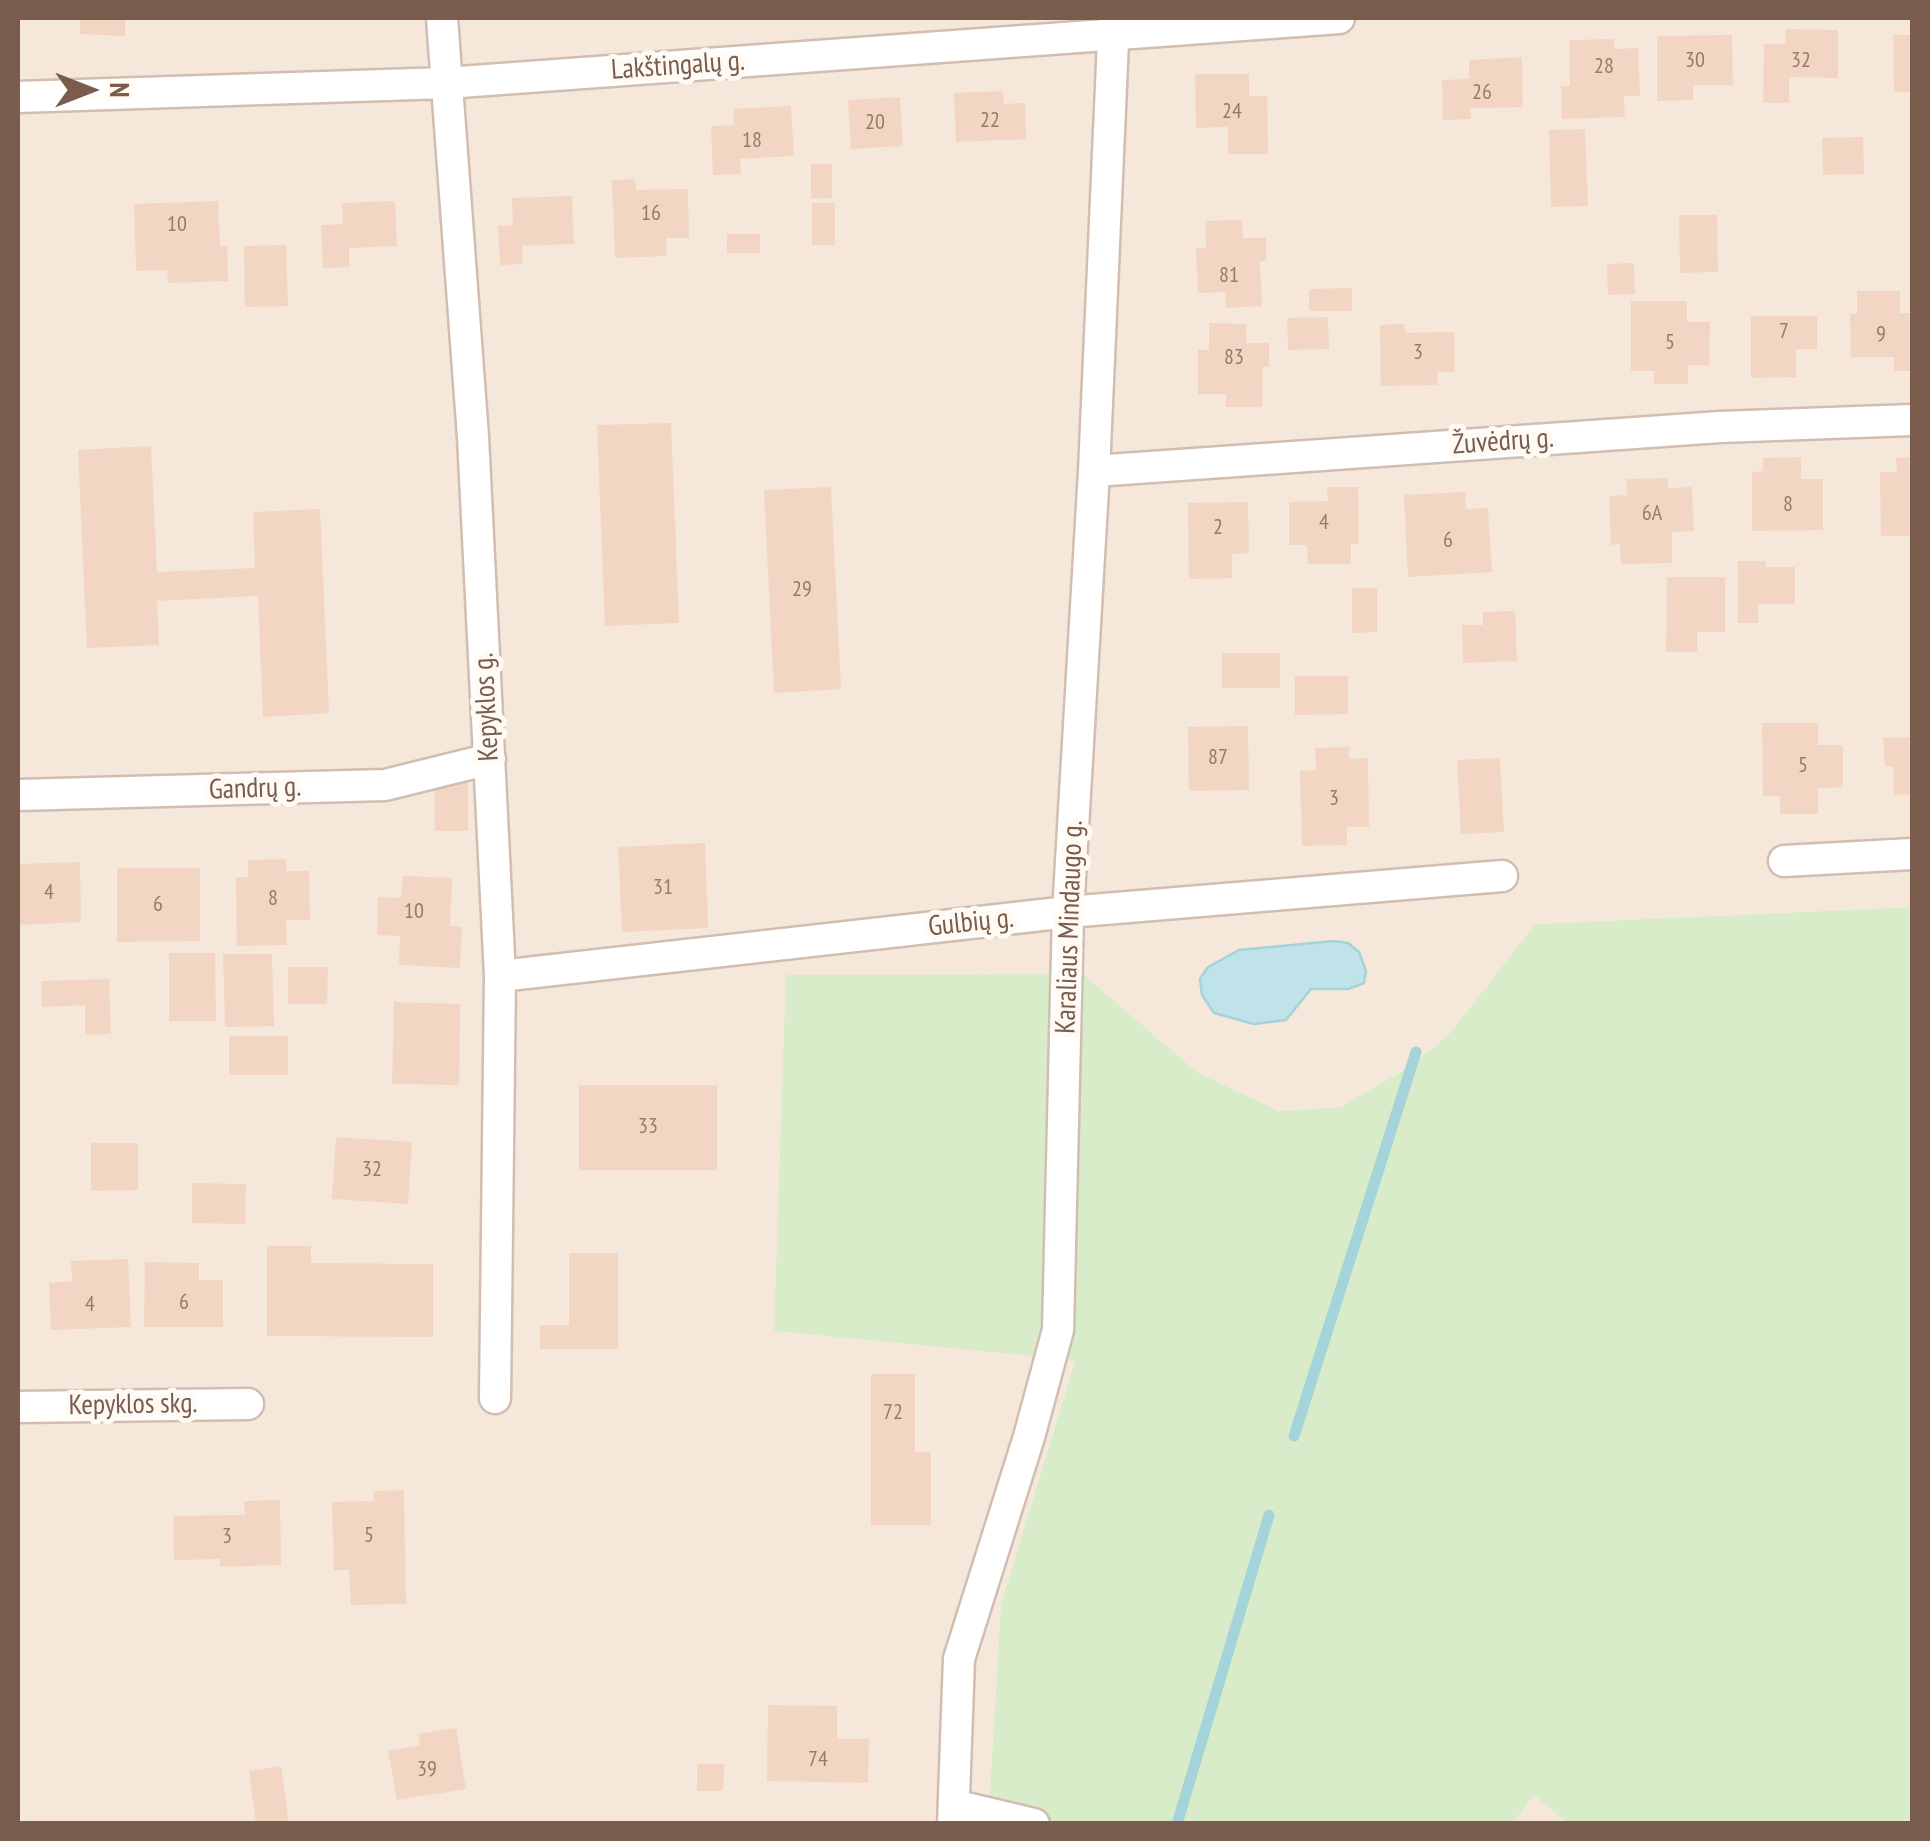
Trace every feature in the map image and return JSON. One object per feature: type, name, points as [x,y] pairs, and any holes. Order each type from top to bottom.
[{"type":"street","name":"Kepyklos g.","points":[[442,18],[473,437],[500,976],[495,1398]]},
{"type":"street","name":"Lakštingalų g.","points":[[18,97],[446,83],[1113,25],[1339,18]]},
{"type":"street","name":"Karaliaus Mindaugo g.","points":[[954,1814],[959,1659],[1030,1437],[1058,1330],[1068,912],[1094,471],[1113,25]]},
{"type":"street","name":"Žuvėdrų g.","points":[[1094,471],[1720,428],[1912,420]]},
{"type":"street","name":"Gandrų g.","points":[[18,795],[384,785],[490,759]]},
{"type":"street","points":[[1784,861],[1912,854]]},
{"type":"street","name":"Gulbių g.","points":[[500,976],[1068,912],[1502,876]]},
{"type":"street","name":"Kepyklos skg.","points":[[18,1407],[248,1404]]},
{"type":"street","points":[[954,1814],[1034,1824]]},
{"type":"shaded area","points":[[18,18],[1912,18],[1912,907],[1535,924],[1451,1032],[1411,1066],[1340,1107],[1279,1111],[1197,1072],[1083,974],[774,1331],[1075,1359],[1001,1604],[988,1823],[18,1823]]},
{"type":"shaded area","points":[[1534,1795],[1567,1823],[1513,1824]]},
{"type":"green space","points":[[1912,907],[1912,1823],[1567,1823],[1534,1795],[1513,1823],[988,1823],[1001,1604],[1075,1360],[774,1331],[786,975],[1083,974],[1197,1072],[1279,1111],[1340,1107],[1411,1066],[1451,1032],[1535,924]]},
{"type":"water","points":[[1348,943],[1359,952],[1366,971],[1364,983],[1348,989],[1311,989],[1286,1020],[1254,1024],[1214,1013],[1202,995],[1200,979],[1208,967],[1239,950]]},
{"type":"building","points":[[80,18],[125,18],[125,36],[80,34]]},
{"type":"building","points":[[1786,29],[1838,30],[1838,78],[1789,77],[1789,103],[1763,103],[1764,44],[1785,44]]},
{"type":"building","points":[[1732,35],[1733,85],[1693,85],[1693,100],[1657,101],[1657,36]]},
{"type":"building","points":[[1893,35],[1912,35],[1912,92],[1894,92]]},
{"type":"building","points":[[1614,39],[1614,49],[1638,48],[1640,96],[1624,96],[1625,117],[1562,119],[1561,86],[1570,86],[1569,40]]},
{"type":"building","points":[[1522,57],[1523,107],[1470,108],[1471,119],[1443,120],[1442,80],[1469,79],[1469,60]]},
{"type":"building","points":[[1195,74],[1249,74],[1249,96],[1267,96],[1268,154],[1228,154],[1228,127],[1196,128]]},
{"type":"building","points":[[1003,91],[1004,104],[1025,103],[1026,139],[956,142],[954,93]]},
{"type":"building","points":[[900,97],[903,146],[851,149],[848,100]]},
{"type":"building","points":[[791,106],[794,156],[740,159],[741,174],[713,175],[711,126],[734,125],[733,109]]},
{"type":"building","points":[[1585,129],[1588,206],[1551,207],[1549,130]]},
{"type":"building","points":[[1863,137],[1864,174],[1823,175],[1822,138]]},
{"type":"building","points":[[811,164],[832,164],[832,198],[811,199]]},
{"type":"building","points":[[635,179],[636,190],[688,189],[689,238],[666,238],[667,256],[615,258],[612,180]]},
{"type":"building","points":[[572,196],[574,244],[522,246],[523,264],[500,265],[498,226],[513,225],[512,198]]},
{"type":"building","points":[[218,201],[220,246],[227,246],[228,281],[168,283],[167,270],[136,271],[134,204]]},
{"type":"building","points":[[395,201],[397,246],[349,248],[349,267],[323,268],[321,225],[343,224],[342,203]]},
{"type":"building","points":[[812,203],[835,203],[835,245],[812,245]]},
{"type":"building","points":[[1679,215],[1717,215],[1718,272],[1680,273]]},
{"type":"building","points":[[1242,220],[1243,238],[1266,238],[1266,261],[1260,261],[1262,306],[1226,308],[1225,292],[1198,293],[1196,248],[1206,248],[1205,221]]},
{"type":"building","points":[[727,234],[760,234],[760,253],[727,253]]},
{"type":"building","points":[[286,245],[288,306],[245,307],[244,246]]},
{"type":"building","points":[[1634,263],[1635,294],[1608,295],[1607,264]]},
{"type":"building","points":[[1352,288],[1352,311],[1309,311],[1309,289]]},
{"type":"building","points":[[1857,291],[1900,291],[1900,313],[1912,313],[1912,371],[1894,371],[1894,357],[1851,357],[1850,314],[1857,314]]},
{"type":"building","points":[[1631,301],[1687,301],[1687,322],[1710,322],[1709,365],[1688,365],[1688,384],[1654,384],[1654,371],[1631,371]]},
{"type":"building","points":[[1751,316],[1817,316],[1817,349],[1796,349],[1796,377],[1751,378]]},
{"type":"building","points":[[1328,317],[1329,349],[1288,350],[1287,318]]},
{"type":"building","points":[[1209,323],[1246,324],[1246,343],[1269,343],[1269,367],[1263,367],[1262,407],[1226,407],[1226,394],[1198,394],[1198,350],[1209,350]]},
{"type":"building","points":[[1404,324],[1405,333],[1454,332],[1455,372],[1437,372],[1438,385],[1381,386],[1380,325]]},
{"type":"building","points":[[671,423],[679,623],[605,626],[597,425]]},
{"type":"building","points":[[151,446],[157,572],[255,568],[253,512],[320,509],[329,713],[263,717],[258,596],[157,601],[159,645],[87,648],[78,450]]},
{"type":"building","points":[[1801,457],[1801,479],[1823,479],[1823,530],[1752,531],[1752,472],[1763,471],[1763,458]]},
{"type":"building","points":[[1912,457],[1912,536],[1881,536],[1880,472],[1897,472],[1896,458]]},
{"type":"building","points":[[1668,478],[1668,488],[1692,487],[1694,531],[1672,532],[1672,563],[1621,564],[1620,544],[1611,545],[1609,496],[1627,495],[1626,479]]},
{"type":"building","points":[[831,487],[841,689],[774,693],[764,490]]},
{"type":"building","points":[[1327,487],[1358,487],[1359,544],[1351,544],[1351,564],[1308,564],[1307,545],[1289,545],[1289,502],[1328,501]]},
{"type":"building","points":[[1465,492],[1466,509],[1488,508],[1492,572],[1408,577],[1404,495]]},
{"type":"building","points":[[1248,502],[1249,553],[1232,554],[1232,578],[1189,579],[1188,503]]},
{"type":"building","points":[[1738,561],[1766,561],[1766,567],[1795,567],[1795,604],[1758,604],[1758,623],[1738,623]]},
{"type":"building","points":[[1667,577],[1725,577],[1725,632],[1697,632],[1697,652],[1666,652]]},
{"type":"building","points":[[1352,588],[1377,588],[1377,632],[1352,633]]},
{"type":"building","points":[[1515,611],[1517,661],[1463,663],[1462,625],[1483,625],[1483,612]]},
{"type":"building","points":[[1222,653],[1280,653],[1280,688],[1222,688]]},
{"type":"building","points":[[1295,676],[1348,676],[1348,714],[1295,715]]},
{"type":"building","points":[[1762,723],[1818,723],[1818,745],[1843,745],[1843,787],[1818,788],[1818,814],[1780,814],[1780,796],[1763,796]]},
{"type":"building","points":[[1248,726],[1249,790],[1189,791],[1188,727]]},
{"type":"building","points":[[1912,737],[1912,794],[1894,795],[1893,766],[1885,767],[1883,738]]},
{"type":"building","points":[[1349,747],[1349,759],[1368,758],[1369,827],[1347,827],[1347,845],[1302,846],[1300,771],[1316,770],[1315,748]]},
{"type":"building","points":[[1500,758],[1504,832],[1461,834],[1457,760]]},
{"type":"building","points":[[434,780],[468,780],[468,831],[435,831]]},
{"type":"building","points":[[705,843],[708,928],[622,932],[618,847]]},
{"type":"building","points":[[286,859],[286,871],[309,871],[310,920],[286,920],[287,945],[237,946],[236,877],[248,877],[248,860]]},
{"type":"building","points":[[80,862],[81,922],[18,925],[18,864]]},
{"type":"building","points":[[117,868],[200,868],[200,941],[117,942]]},
{"type":"building","points":[[403,876],[452,878],[450,926],[462,927],[460,968],[399,965],[400,936],[377,935],[378,897],[401,898]]},
{"type":"building","points":[[169,953],[215,953],[216,1021],[169,1021]]},
{"type":"building","points":[[223,954],[272,954],[274,1026],[225,1027]]},
{"type":"building","points":[[288,967],[328,967],[327,1004],[288,1004]]},
{"type":"building","points":[[109,979],[111,1034],[85,1035],[85,1005],[42,1007],[41,981]]},
{"type":"building","points":[[394,1002],[460,1004],[459,1085],[392,1084]]},
{"type":"building","points":[[229,1036],[288,1036],[288,1075],[229,1075]]},
{"type":"building","points":[[579,1085],[717,1085],[717,1170],[579,1170]]},
{"type":"building","points":[[336,1137],[412,1142],[408,1204],[332,1199]]},
{"type":"building","points":[[91,1143],[138,1143],[138,1190],[91,1191]]},
{"type":"building","points":[[192,1183],[246,1184],[245,1224],[192,1223]]},
{"type":"building","points":[[267,1246],[311,1246],[311,1263],[433,1264],[433,1337],[267,1336]]},
{"type":"building","points":[[569,1253],[618,1253],[618,1349],[540,1349],[540,1325],[569,1325]]},
{"type":"building","points":[[128,1259],[131,1327],[51,1330],[49,1283],[72,1281],[71,1261]]},
{"type":"building","points":[[145,1262],[199,1263],[199,1280],[223,1280],[223,1327],[144,1327]]},
{"type":"building","points":[[871,1374],[915,1374],[915,1452],[931,1452],[931,1525],[871,1525]]},
{"type":"building","points":[[404,1490],[406,1604],[351,1605],[349,1570],[334,1570],[332,1502],[374,1501],[374,1491]]},
{"type":"building","points":[[280,1500],[281,1565],[220,1567],[220,1559],[174,1560],[173,1516],[245,1515],[244,1501]]},
{"type":"building","points":[[768,1705],[837,1706],[837,1739],[869,1739],[868,1783],[767,1781]]},
{"type":"building","points":[[456,1728],[466,1789],[397,1800],[388,1751],[420,1745],[418,1734]]},
{"type":"building","points":[[697,1764],[724,1764],[723,1791],[697,1791]]},
{"type":"building","points":[[281,1766],[289,1824],[256,1824],[249,1771]]},
{"type":"waterway","points":[[1294,1436],[1416,1052]]},
{"type":"waterway","points":[[1177,1824],[1269,1515]]}]
